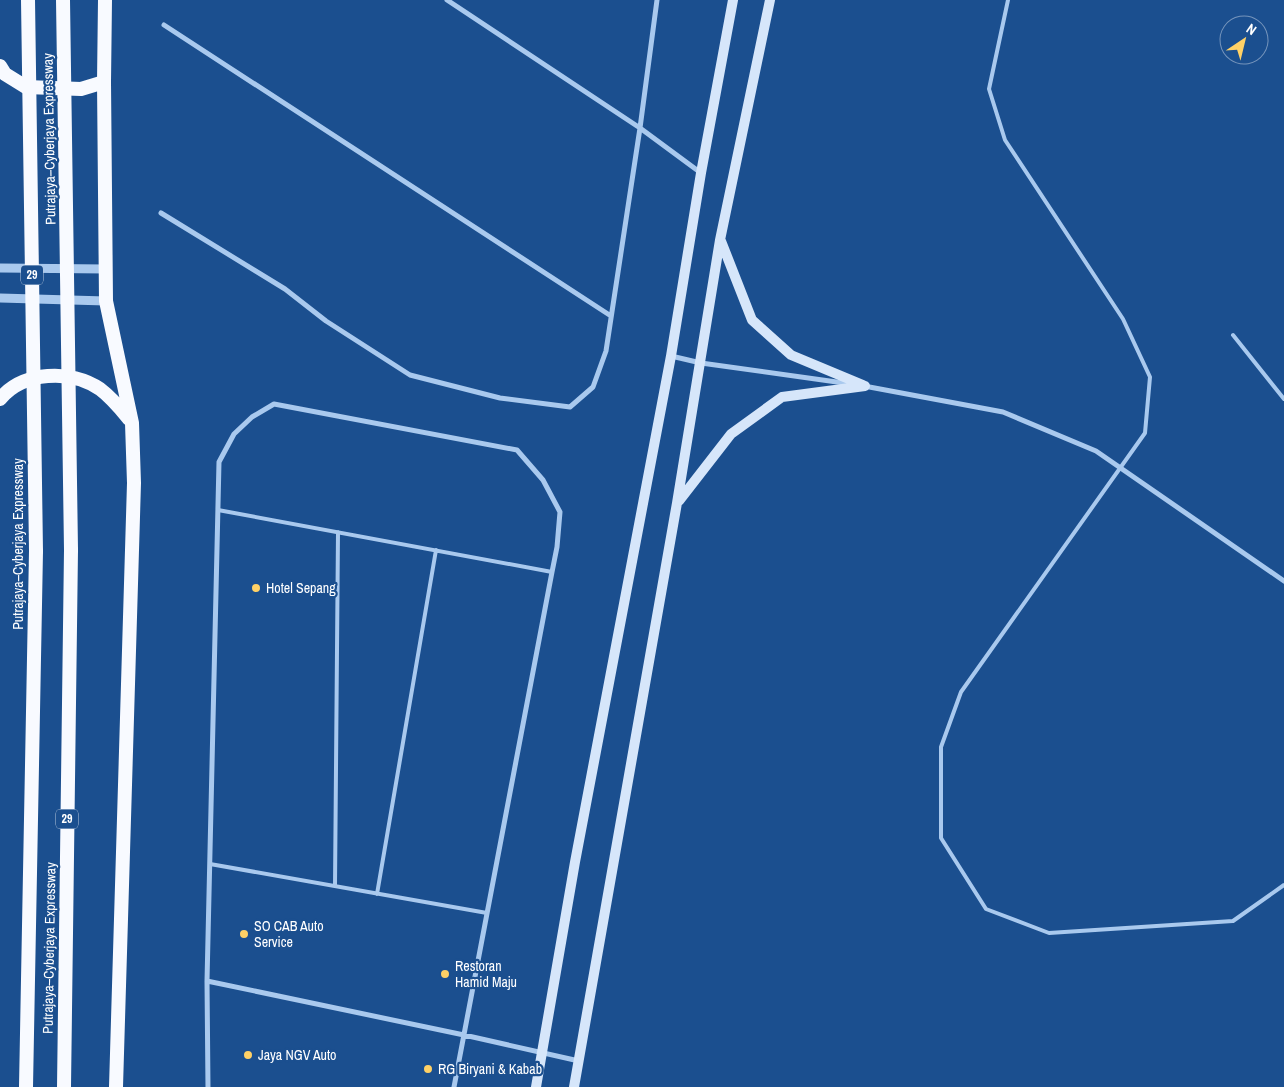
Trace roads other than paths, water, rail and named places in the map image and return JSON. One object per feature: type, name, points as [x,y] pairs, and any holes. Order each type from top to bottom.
[{"type":"highway","name":"Putrajaya–Cyberjaya Expressway","points":[[26,1087],[36,551],[28,0]]},
{"type":"highway","name":"Putrajaya–Cyberjaya Expressway","points":[[63,0],[71,550],[64,1087]]},
{"type":"highway","points":[[105,0],[106,301],[132,423],[134,483],[116,1087]]},
{"type":"highway","points":[[0,66],[5,74],[26,87],[81,89],[104,82]]},
{"type":"highway","points":[[0,399],[18,383],[41,376],[76,378],[98,388],[115,401],[132,423]]},
{"type":"main road","points":[[536,1087],[575,862],[671,356],[701,173],[733,0]]},
{"type":"main road","points":[[574,1087],[677,503],[720,240],[770,0]]},
{"type":"main road","points":[[720,240],[752,320],[791,355],[865,386]]},
{"type":"main road","points":[[677,503],[731,434],[782,397],[865,386]]},
{"type":"street","points":[[447,0],[640,128],[701,173]]},
{"type":"street","points":[[162,213],[285,289],[326,321],[410,375],[500,398],[570,407],[593,387],[606,351],[640,128],[657,0]]},
{"type":"street","points":[[164,25],[611,316]]},
{"type":"street","points":[[0,268],[106,269]]},
{"type":"street","points":[[0,298],[106,301]]},
{"type":"street","points":[[671,356],[701,363],[865,386],[1003,412],[1096,451],[1284,581]]},
{"type":"street","points":[[208,1087],[207,981],[219,462],[234,434],[252,417],[274,404],[517,450],[543,480],[560,512],[557,547],[454,1087]]},
{"type":"street","points":[[207,981],[464,1034],[579,1061]]},
{"type":"lane","points":[[1008,0],[989,89],[1005,140],[1123,319],[1150,377],[1145,433],[962,692],[941,747],[941,838],[986,909],[1048,933],[1233,921],[1284,886]]},
{"type":"lane","points":[[1233,335],[1284,399]]},
{"type":"lane","points":[[218,510],[552,572]]},
{"type":"lane","points":[[335,886],[338,532]]},
{"type":"lane","points":[[377,894],[436,550]]},
{"type":"lane","points":[[210,864],[486,914]]},
{"type":"place","name":"Hotel Sepang","points":[[256,588]]},
{"type":"place","name":"SO CAB Auto Service","points":[[244,934]]},
{"type":"place","name":"Restoran Hamid Maju","points":[[445,974]]},
{"type":"place","name":"Jaya NGV Auto","points":[[248,1055]]},
{"type":"place","name":"RG Biryani & Kabab","points":[[428,1069]]}]
